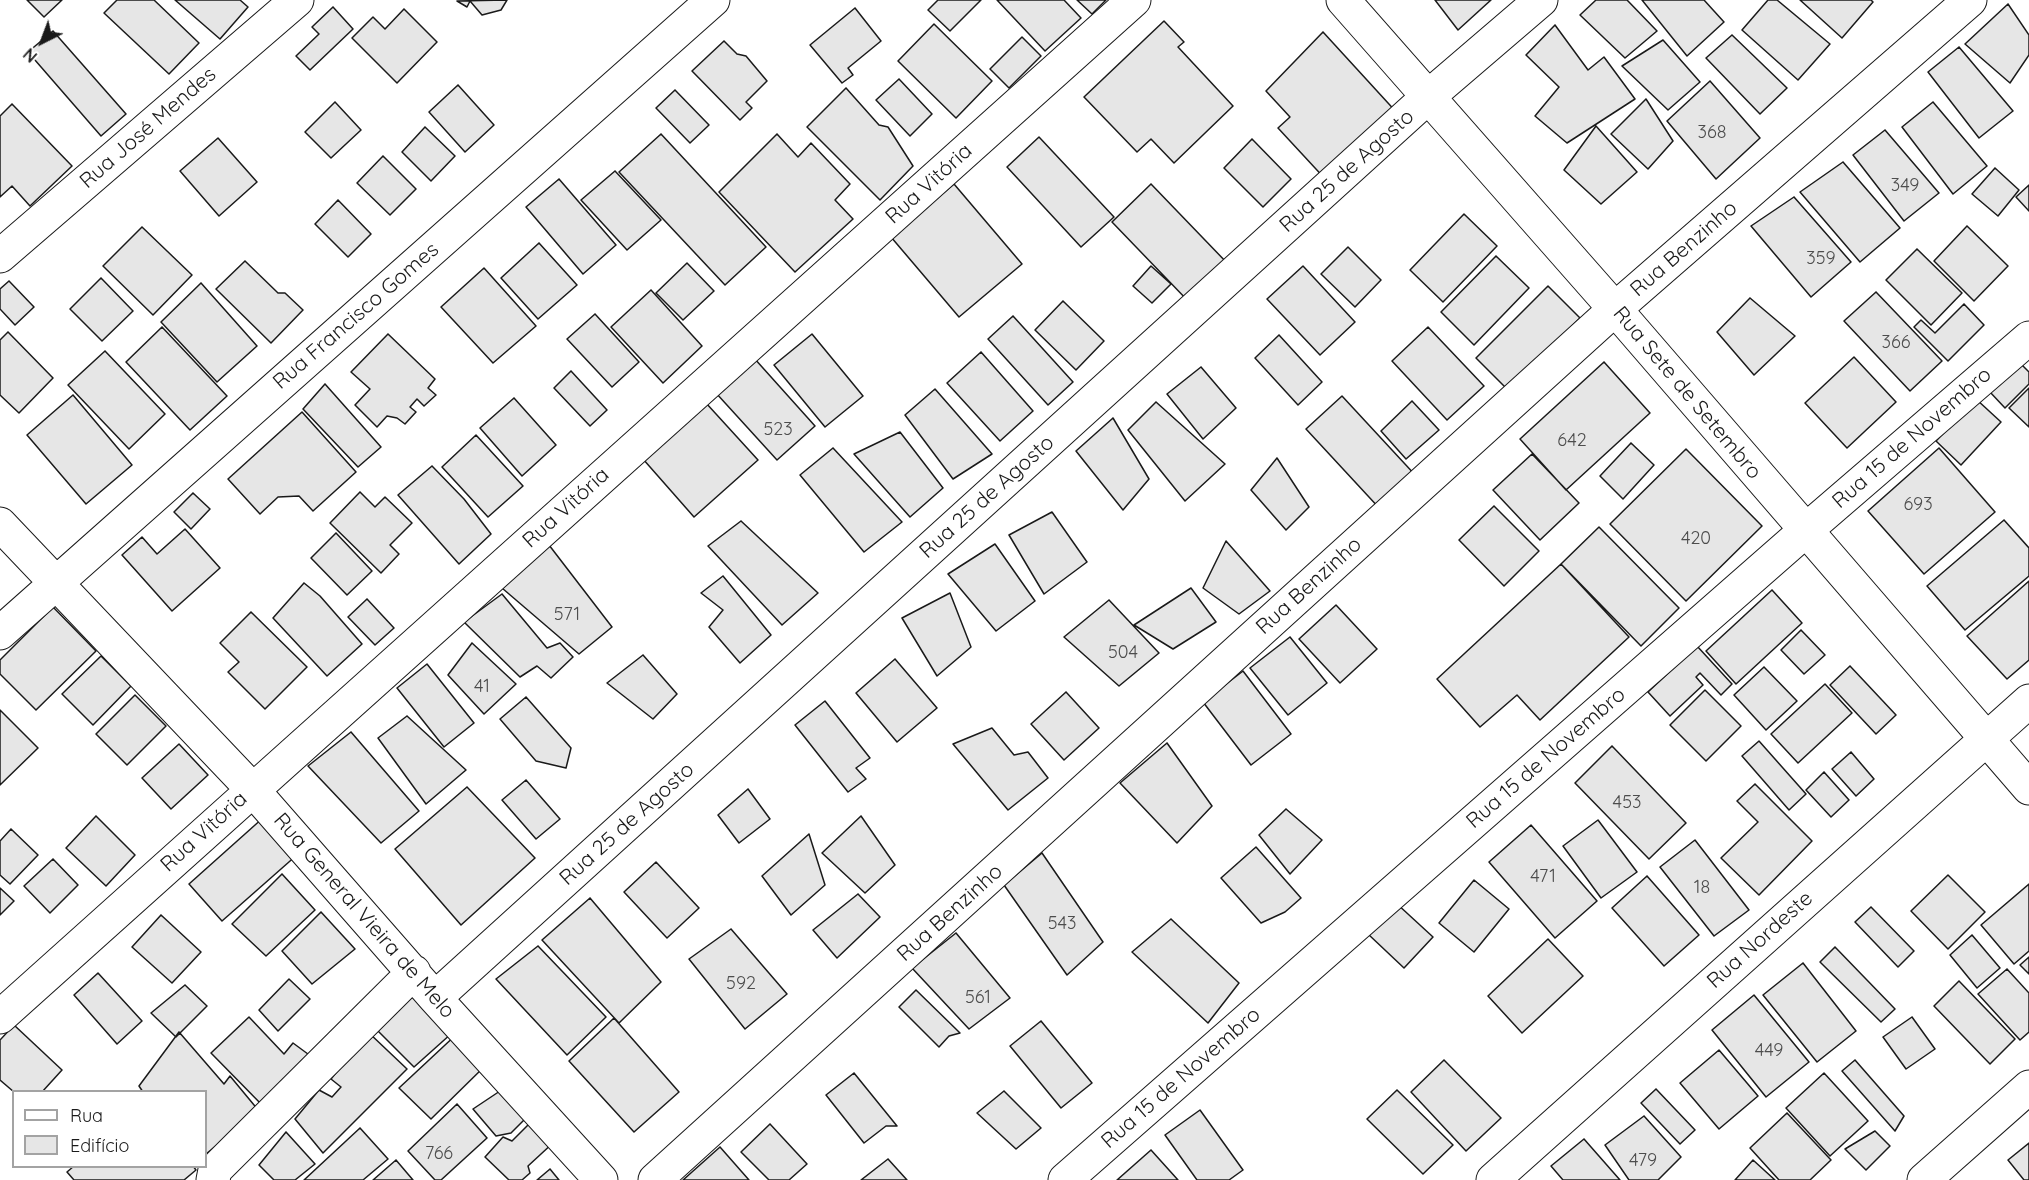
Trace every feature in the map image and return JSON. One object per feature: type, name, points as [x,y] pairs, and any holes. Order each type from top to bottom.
[{"type":"street","name":"Rua José Mendes","points":[[0,256],[297,0]]},
{"type":"street","name":"Rua Francisco Gomes","points":[[0,633],[53,583],[713,0]]},
{"type":"street","name":"Rua Vitória","points":[[0,1017],[1134,0]]},
{"type":"street","name":"Rua Sete de Setembro","points":[[1343,0],[1615,309],[2029,788]]},
{"type":"street","name":"Rua 25 de Agosto","points":[[435,998],[1429,96],[1541,0]]},
{"type":"street","name":"Rua Benzinho","points":[[656,1180],[1615,309],[1970,0]]},
{"type":"street","name":"Rua 15 de Novembro","points":[[1065,1180],[1805,531],[2029,338]]},
{"type":"street","name":"Rua General Vieira de Melo","points":[[0,524],[53,583],[252,789],[435,998],[601,1180]]},
{"type":"street","name":"Rua Nordeste","points":[[1493,1180],[2029,701]]},
{"type":"street","points":[[213,1180],[215,1170],[414,972]]},
{"type":"street","points":[[1924,1180],[2029,1087]]},
{"type":"building","points":[[27,0],[62,0],[44,17]]},
{"type":"building","points":[[117,0],[154,0],[199,43],[169,74],[104,13]]},
{"type":"building","points":[[175,0],[240,0],[248,7],[220,39]]},
{"type":"building","points":[[507,0],[501,10],[482,15],[470,1],[467,7],[457,1]]},
{"type":"building","points":[[938,0],[981,0],[950,31],[928,10]]},
{"type":"building","points":[[997,0],[1064,0],[1081,18],[1045,51]]},
{"type":"building","points":[[1077,0],[1106,0],[1092,14]]},
{"type":"building","points":[[1435,0],[1491,0],[1458,30]]},
{"type":"building","points":[[1596,0],[1627,0],[1657,31],[1625,58],[1580,15]]},
{"type":"building","points":[[1642,0],[1704,0],[1724,22],[1687,56]]},
{"type":"building","points":[[1768,0],[1777,0],[1830,44],[1798,80],[1742,30]]},
{"type":"building","points":[[1800,0],[1871,0],[1873,2],[1842,38]]},
{"type":"building","points":[[2008,4],[2029,35],[2029,55],[2010,83],[1965,44]]},
{"type":"building","points":[[333,7],[353,29],[310,70],[296,56],[319,34],[312,27]]},
{"type":"building","points":[[855,8],[881,41],[848,68],[853,75],[842,83],[810,45]]},
{"type":"building","points":[[404,9],[437,42],[397,83],[352,38],[373,17],[385,29]]},
{"type":"building","points":[[1164,21],[1184,42],[1178,47],[1233,106],[1174,163],[1151,139],[1137,152],[1084,97]]},
{"type":"building","points":[[934,24],[992,81],[956,118],[898,61]]},
{"type":"building","points":[[1555,25],[1588,70],[1604,57],[1635,99],[1567,143],[1535,116],[1559,87],[1526,55]]},
{"type":"building","points":[[53,31],[126,114],[101,136],[28,52]]},
{"type":"building","points":[[1323,32],[1399,115],[1328,182],[1278,128],[1290,117],[1266,91]]},
{"type":"building","points":[[1732,35],[1787,88],[1760,114],[1706,58]]},
{"type":"building","points":[[1022,37],[1041,56],[1009,88],[990,69]]},
{"type":"building","points":[[1663,40],[1700,82],[1668,110],[1622,66]]},
{"type":"building","points":[[724,41],[737,54],[746,56],[767,81],[746,102],[752,108],[740,120],[692,71]]},
{"type":"building","points":[[1959,47],[2013,111],[1979,138],[1928,72]]},
{"type":"building","points":[[899,79],[932,114],[910,136],[876,100]]},
{"type":"building","points":[[1710,81],[1760,138],[1716,179],[1667,121]]},
{"type":"building","points":[[458,85],[494,125],[465,152],[429,112]]},
{"type":"building","points":[[846,88],[879,125],[888,127],[913,166],[880,200],[807,127]]},
{"type":"building","points":[[675,90],[709,125],[690,143],[656,108]]},
{"type":"building","points":[[1646,99],[1673,141],[1648,169],[1611,134]]},
{"type":"building","points":[[335,102],[361,130],[331,158],[305,132]]},
{"type":"building","points":[[1933,102],[1987,166],[1953,194],[1902,127]]},
{"type":"building","points":[[12,104],[72,166],[30,206],[12,186],[0,197],[0,116]]},
{"type":"building","points":[[1596,126],[1637,172],[1601,204],[1564,170]]},
{"type":"building","points":[[425,127],[455,156],[431,181],[402,152]]},
{"type":"building","points":[[1885,130],[1939,193],[1904,221],[1853,155]]},
{"type":"building","points":[[661,134],[766,247],[725,285],[619,172]]},
{"type":"building","points":[[777,134],[798,157],[811,143],[850,184],[835,200],[853,219],[795,272],[719,192]]},
{"type":"building","points":[[1039,137],[1114,217],[1081,247],[1007,167]]},
{"type":"building","points":[[218,138],[257,182],[219,216],[180,171]]},
{"type":"building","points":[[1252,139],[1291,179],[1263,207],[1224,168]]},
{"type":"building","points":[[383,156],[416,189],[390,215],[357,183]]},
{"type":"building","points":[[1843,162],[1900,228],[1860,262],[1800,192]]},
{"type":"building","points":[[1995,168],[2019,190],[1998,216],[1972,194]]},
{"type":"building","points":[[615,171],[661,220],[627,250],[581,200]]},
{"type":"building","points":[[559,179],[616,245],[583,274],[526,207]]},
{"type":"building","points":[[954,184],[1022,264],[959,317],[891,237]]},
{"type":"building","points":[[1151,184],[1229,265],[1190,303],[1112,222]]},
{"type":"building","points":[[2029,185],[2029,211],[2016,197]]},
{"type":"building","points":[[1794,197],[1851,262],[1811,297],[1751,226]]},
{"type":"building","points":[[338,200],[371,234],[348,257],[315,224]]},
{"type":"building","points":[[1464,214],[1497,246],[1443,302],[1410,270]]},
{"type":"building","points":[[1967,226],[2008,266],[1974,301],[1934,261]]},
{"type":"building","points":[[142,227],[192,275],[153,315],[103,266]]},
{"type":"building","points":[[539,243],[577,285],[538,319],[501,278]]},
{"type":"building","points":[[1348,247],[1381,280],[1355,307],[1321,274]]},
{"type":"building","points":[[1917,249],[1962,293],[1931,325],[1886,280]]},
{"type":"building","points":[[1496,256],[1529,288],[1474,345],[1441,312]]},
{"type":"building","points":[[245,261],[278,293],[285,293],[303,310],[271,343],[216,289]]},
{"type":"building","points":[[687,263],[714,291],[683,320],[656,293]]},
{"type":"building","points":[[1151,266],[1171,284],[1152,303],[1133,286]]},
{"type":"building","points":[[1303,266],[1355,322],[1320,355],[1267,299]]},
{"type":"building","points":[[484,268],[536,326],[493,363],[441,307]]},
{"type":"building","points":[[101,278],[133,311],[102,341],[70,309]]},
{"type":"building","points":[[9,281],[34,307],[15,325],[0,309],[0,289]]},
{"type":"building","points":[[201,283],[257,346],[217,382],[161,322]]},
{"type":"building","points":[[1548,286],[1580,318],[1508,390],[1476,358]]},
{"type":"building","points":[[651,290],[702,346],[663,383],[611,327]]},
{"type":"building","points":[[1876,292],[1942,361],[1910,391],[1844,321]]},
{"type":"building","points":[[1750,298],[1795,336],[1754,375],[1717,332]]},
{"type":"building","points":[[1063,301],[1104,341],[1076,370],[1035,330]]},
{"type":"building","points":[[1964,304],[1984,325],[1948,361],[1914,327],[1921,320],[1935,333]]},
{"type":"building","points":[[595,314],[639,362],[612,387],[567,339]]},
{"type":"building","points":[[1013,316],[1073,382],[1048,405],[988,339]]},
{"type":"building","points":[[162,327],[227,396],[190,430],[126,362]]},
{"type":"building","points":[[1428,327],[1484,386],[1447,420],[1392,361]]},
{"type":"building","points":[[8,332],[53,378],[19,413],[0,395],[0,340]]},
{"type":"building","points":[[388,334],[435,379],[428,388],[436,395],[424,406],[417,399],[410,407],[416,412],[405,424],[397,418],[387,416],[377,427],[355,405],[370,389],[351,372]]},
{"type":"building","points":[[812,334],[863,396],[825,427],[774,365]]},
{"type":"building","points":[[1279,335],[1322,382],[1298,405],[1255,358]]},
{"type":"building","points":[[105,351],[165,414],[129,449],[68,385]]},
{"type":"building","points":[[981,352],[1033,411],[1000,441],[947,383]]},
{"type":"building","points":[[1854,357],[1896,402],[1847,448],[1805,403]]},
{"type":"building","points":[[754,358],[815,426],[777,460],[716,393]]},
{"type":"building","points":[[2018,361],[2029,372],[2029,384],[2005,408],[1989,391]]},
{"type":"building","points":[[1604,362],[1650,413],[1566,490],[1520,439]]},
{"type":"building","points":[[1201,367],[1236,408],[1203,439],[1167,394]]},
{"type":"building","points":[[571,371],[607,410],[590,426],[554,388]]},
{"type":"building","points":[[325,384],[381,447],[358,467],[303,409]]},
{"type":"building","points":[[2029,388],[2029,427],[2009,408]]},
{"type":"building","points":[[935,389],[992,454],[953,479],[905,415]]},
{"type":"building","points":[[73,395],[132,465],[86,504],[27,435]]},
{"type":"building","points":[[1342,396],[1417,477],[1381,510],[1306,429]]},
{"type":"building","points":[[514,398],[556,445],[522,476],[480,428]]},
{"type":"building","points":[[1976,399],[2001,422],[1961,465],[1936,441]]},
{"type":"building","points":[[1412,401],[1439,430],[1406,459],[1381,431]]},
{"type":"building","points":[[1156,402],[1225,464],[1185,501],[1128,430]]},
{"type":"building","points":[[706,403],[758,460],[694,517],[643,459]]},
{"type":"building","points":[[302,412],[356,472],[313,511],[299,496],[278,497],[260,514],[228,479]]},
{"type":"building","points":[[1113,418],[1149,479],[1123,510],[1076,451]]},
{"type":"building","points":[[900,432],[943,488],[910,517],[854,454]]},
{"type":"building","points":[[476,435],[523,486],[488,517],[442,467]]},
{"type":"building","points":[[1631,443],[1654,465],[1623,499],[1600,476]]},
{"type":"building","points":[[833,448],[902,522],[864,552],[800,475]]},
{"type":"building","points":[[1939,448],[1995,512],[1924,574],[1868,511]]},
{"type":"building","points":[[1686,449],[1762,526],[1686,601],[1610,524]]},
{"type":"building","points":[[1532,454],[1579,503],[1540,540],[1493,490]]},
{"type":"building","points":[[1277,458],[1309,507],[1286,530],[1251,490]]},
{"type":"building","points":[[432,466],[464,499],[491,534],[459,564],[398,495]]},
{"type":"building","points":[[360,492],[375,507],[385,497],[412,523],[390,545],[399,554],[381,573],[330,523]]},
{"type":"building","points":[[193,493],[210,509],[191,529],[174,512]]},
{"type":"building","points":[[1494,506],[1539,551],[1504,586],[1459,540]]},
{"type":"building","points":[[1052,512],[1087,562],[1044,594],[1009,535]]},
{"type":"building","points":[[2004,520],[2029,548],[2029,576],[1965,630],[1927,586]]},
{"type":"building","points":[[741,521],[818,593],[782,625],[708,546]]},
{"type":"building","points":[[1599,527],[1679,608],[1641,646],[1561,564]]},
{"type":"building","points":[[185,529],[220,568],[172,611],[122,555],[142,537],[157,554]]},
{"type":"building","points":[[336,533],[372,571],[347,595],[311,558]]},
{"type":"building","points":[[1226,541],[1270,591],[1239,614],[1203,588]]},
{"type":"building","points":[[995,544],[1035,601],[996,631],[948,574]]},
{"type":"building","points":[[549,545],[612,627],[579,654],[495,582]]},
{"type":"building","points":[[1561,564],[1629,637],[1540,720],[1517,695],[1480,727],[1437,679]]},
{"type":"building","points":[[723,576],[771,635],[740,663],[709,627],[723,610],[701,593]]},
{"type":"building","points":[[2029,581],[2029,660],[2007,679],[1967,636]]},
{"type":"building","points":[[304,583],[320,596],[362,644],[327,676],[273,618]]},
{"type":"building","points":[[1191,588],[1216,622],[1173,649],[1134,625]]},
{"type":"building","points":[[1772,590],[1802,623],[1736,684],[1706,651]]},
{"type":"building","points":[[950,593],[971,647],[937,676],[902,618]]},
{"type":"building","points":[[502,594],[547,648],[560,643],[573,657],[551,678],[537,666],[520,677],[464,622]]},
{"type":"building","points":[[367,599],[394,628],[375,645],[348,617]]},
{"type":"building","points":[[1109,600],[1159,653],[1119,686],[1064,637]]},
{"type":"building","points":[[1336,605],[1377,649],[1340,683],[1299,639]]},
{"type":"building","points":[[53,607],[96,651],[36,710],[0,674],[0,660]]},
{"type":"building","points":[[251,612],[307,667],[265,709],[228,672],[239,662],[220,643]]},
{"type":"building","points":[[1801,630],[1825,655],[1804,674],[1781,650]]},
{"type":"building","points":[[1290,637],[1327,683],[1288,715],[1250,668]]},
{"type":"building","points":[[472,643],[516,684],[484,714],[448,675]]},
{"type":"building","points":[[1697,646],[1732,684],[1721,695],[1700,673],[1696,677],[1703,685],[1670,716],[1648,692]]},
{"type":"building","points":[[643,655],[677,694],[653,719],[607,683]]},
{"type":"building","points":[[101,656],[131,686],[93,725],[62,694]]},
{"type":"building","points":[[895,659],[937,708],[897,742],[856,693]]},
{"type":"building","points":[[427,664],[474,723],[444,747],[397,688]]},
{"type":"building","points":[[1850,666],[1896,715],[1876,734],[1830,685]]},
{"type":"building","points":[[1764,667],[1797,701],[1766,730],[1734,695]]},
{"type":"building","points":[[1243,671],[1291,734],[1251,765],[1203,702]]},
{"type":"building","points":[[1825,684],[1852,713],[1798,763],[1771,734]]},
{"type":"building","points":[[1705,690],[1741,726],[1706,761],[1670,725]]},
{"type":"building","points":[[1066,692],[1099,728],[1064,760],[1031,724]]},
{"type":"building","points":[[135,695],[166,726],[127,765],[96,734]]},
{"type":"building","points":[[526,697],[571,748],[566,768],[536,761],[500,719]]},
{"type":"building","points":[[825,701],[870,758],[856,768],[866,779],[848,792],[795,725]]},
{"type":"building","points":[[0,710],[38,748],[0,785]]},
{"type":"building","points":[[407,716],[466,770],[426,804],[378,738]]},
{"type":"building","points":[[992,728],[1014,755],[1028,752],[1048,778],[1008,810],[953,744]]},
{"type":"building","points":[[351,732],[419,811],[381,843],[308,766]]},
{"type":"building","points":[[1759,741],[1806,794],[1789,810],[1742,756]]},
{"type":"building","points":[[1167,743],[1212,806],[1177,843],[1120,783]]},
{"type":"building","points":[[179,744],[208,775],[171,809],[142,778]]},
{"type":"building","points":[[1612,746],[1686,823],[1649,859],[1575,783]]},
{"type":"building","points":[[1851,752],[1874,779],[1856,796],[1832,769]]},
{"type":"building","points":[[1824,772],[1849,800],[1831,817],[1806,790]]},
{"type":"building","points":[[526,780],[560,819],[536,839],[502,800]]},
{"type":"building","points":[[1755,784],[1812,841],[1759,895],[1721,858],[1758,822],[1737,801]]},
{"type":"building","points":[[467,787],[535,858],[461,925],[395,849]]},
{"type":"building","points":[[748,789],[770,819],[739,843],[718,815]]},
{"type":"building","points":[[1286,809],[1322,840],[1290,874],[1259,835]]},
{"type":"building","points":[[96,816],[135,855],[106,886],[66,848]]},
{"type":"building","points":[[861,816],[895,865],[865,893],[822,853]]},
{"type":"building","points":[[264,817],[298,854],[222,921],[189,884]]},
{"type":"building","points":[[1598,820],[1637,872],[1601,898],[1563,846]]},
{"type":"building","points":[[1531,825],[1597,901],[1555,938],[1489,862]]},
{"type":"building","points":[[11,829],[38,855],[10,884],[0,875],[0,841]]},
{"type":"building","points":[[809,834],[825,885],[791,915],[762,876]]},
{"type":"building","points":[[1695,840],[1749,910],[1714,936],[1660,867]]},
{"type":"building","points":[[1256,847],[1301,898],[1285,912],[1261,923],[1221,878]]},
{"type":"building","points":[[1042,853],[1103,942],[1067,975],[1004,885]]},
{"type":"building","points":[[53,859],[78,885],[50,913],[24,886]]},
{"type":"building","points":[[656,862],[699,908],[667,938],[624,892]]},
{"type":"building","points":[[282,874],[315,910],[266,956],[232,924]]},
{"type":"building","points":[[1948,875],[1985,912],[1948,949],[1911,911]]},
{"type":"building","points":[[1647,876],[1699,935],[1664,966],[1612,908]]},
{"type":"building","points":[[1474,880],[1509,909],[1474,952],[1439,923]]},
{"type":"building","points":[[2029,884],[2029,951],[2014,964],[1981,925]]},
{"type":"building","points":[[0,888],[14,901],[0,915]]},
{"type":"building","points":[[858,894],[880,917],[837,958],[813,930]]},
{"type":"building","points":[[590,898],[661,982],[619,1023],[542,940]]},
{"type":"building","points":[[1396,903],[1433,937],[1404,968],[1368,934]]},
{"type":"building","points":[[1871,907],[1914,951],[1898,967],[1855,922]]},
{"type":"building","points":[[321,912],[355,949],[312,984],[282,951]]},
{"type":"building","points":[[161,915],[201,952],[172,983],[132,947]]},
{"type":"building","points":[[1171,919],[1239,983],[1208,1023],[1132,952]]},
{"type":"building","points":[[731,929],[787,994],[745,1029],[689,959]]},
{"type":"building","points":[[956,933],[1010,998],[969,1029],[912,968]]},
{"type":"building","points":[[1972,935],[2000,968],[1977,988],[1950,955]]},
{"type":"building","points":[[1548,939],[1583,976],[1522,1033],[1488,996]]},
{"type":"building","points":[[538,946],[606,1017],[567,1055],[496,979]]},
{"type":"building","points":[[1835,947],[1895,1009],[1881,1022],[1820,962]]},
{"type":"building","points":[[2029,957],[2029,974],[2020,965]]},
{"type":"building","points":[[1803,963],[1856,1031],[1817,1062],[1763,995]]},
{"type":"building","points":[[2007,969],[2029,993],[2029,1032],[2020,1040],[1978,994]]},
{"type":"building","points":[[98,973],[142,1021],[117,1044],[74,995]]},
{"type":"building","points":[[289,979],[310,999],[278,1031],[259,1010]]},
{"type":"building","points":[[1959,981],[2015,1039],[1990,1064],[1934,1006]]},
{"type":"building","points":[[185,985],[207,1006],[176,1037],[151,1013]]},
{"type":"building","points":[[916,990],[960,1033],[949,1036],[939,1047],[899,1007]]},
{"type":"building","points":[[414,991],[452,1033],[414,1067],[375,1028]]},
{"type":"building","points":[[1754,995],[1809,1062],[1766,1097],[1712,1030]]},
{"type":"building","points":[[249,1017],[284,1054],[293,1043],[312,1057],[264,1107],[211,1053]]},
{"type":"building","points":[[1912,1017],[1935,1049],[1906,1069],[1883,1037]]},
{"type":"building","points":[[614,1018],[679,1092],[634,1132],[569,1061]]},
{"type":"building","points":[[1041,1021],[1092,1083],[1061,1108],[1010,1046]]},
{"type":"building","points":[[14,1025],[62,1070],[44,1090],[12,1090],[0,1080],[0,1040]]},
{"type":"building","points":[[179,1032],[224,1084],[230,1076],[259,1111],[207,1153],[207,1090],[142,1090],[139,1086]]},
{"type":"building","points":[[368,1032],[407,1069],[323,1153],[295,1119],[319,1090],[332,1097],[341,1087],[331,1079]]},
{"type":"building","points":[[459,1032],[487,1064],[431,1119],[399,1088]]},
{"type":"building","points":[[1719,1050],[1758,1096],[1719,1129],[1680,1083]]},
{"type":"building","points":[[1444,1060],[1501,1118],[1466,1151],[1411,1092]]},
{"type":"building","points":[[1855,1060],[1904,1116],[1895,1131],[1842,1071]]},
{"type":"building","points":[[854,1073],[897,1126],[886,1126],[864,1143],[826,1095]]},
{"type":"building","points":[[1824,1073],[1868,1121],[1830,1156],[1786,1108]]},
{"type":"building","points":[[506,1087],[529,1115],[511,1133],[496,1136],[473,1109]]},
{"type":"building","points":[[1656,1089],[1695,1130],[1680,1144],[1641,1103]]},
{"type":"building","points":[[1397,1090],[1453,1145],[1423,1174],[1367,1119]]},
{"type":"building","points":[[1004,1091],[1041,1128],[1016,1149],[977,1113]]},
{"type":"building","points":[[457,1104],[487,1138],[441,1180],[435,1180],[408,1151]]},
{"type":"building","points":[[1200,1110],[1243,1170],[1229,1180],[1197,1180],[1165,1135]]},
{"type":"building","points":[[1787,1113],[1831,1160],[1810,1180],[1779,1180],[1750,1148]]},
{"type":"building","points":[[1644,1116],[1681,1157],[1658,1180],[1629,1180],[1605,1145]]},
{"type":"building","points":[[534,1119],[554,1142],[528,1166],[530,1173],[522,1180],[509,1180],[485,1157],[503,1137],[512,1141]]},
{"type":"building","points":[[770,1124],[807,1164],[789,1180],[769,1180],[741,1152]]},
{"type":"building","points":[[360,1128],[388,1159],[363,1180],[304,1180]]},
{"type":"building","points":[[1875,1131],[1890,1146],[1866,1170],[1845,1149]]},
{"type":"building","points":[[286,1132],[315,1164],[295,1180],[274,1180],[259,1165]]},
{"type":"building","points":[[1584,1139],[1620,1180],[1563,1180],[1551,1166]]},
{"type":"building","points":[[2029,1143],[2029,1180],[2024,1180],[2008,1160]]},
{"type":"building","points":[[720,1147],[749,1180],[683,1180]]},
{"type":"building","points":[[1151,1150],[1178,1180],[1117,1180]]},
{"type":"building","points":[[888,1159],[907,1180],[861,1180]]},
{"type":"building","points":[[396,1160],[413,1180],[373,1180]]},
{"type":"building","points":[[1753,1160],[1775,1180],[1735,1180]]},
{"type":"building","points":[[72,1168],[194,1168],[196,1170],[184,1180],[74,1180],[67,1172]]},
{"type":"building","points":[[550,1169],[559,1180],[537,1180]]}]
